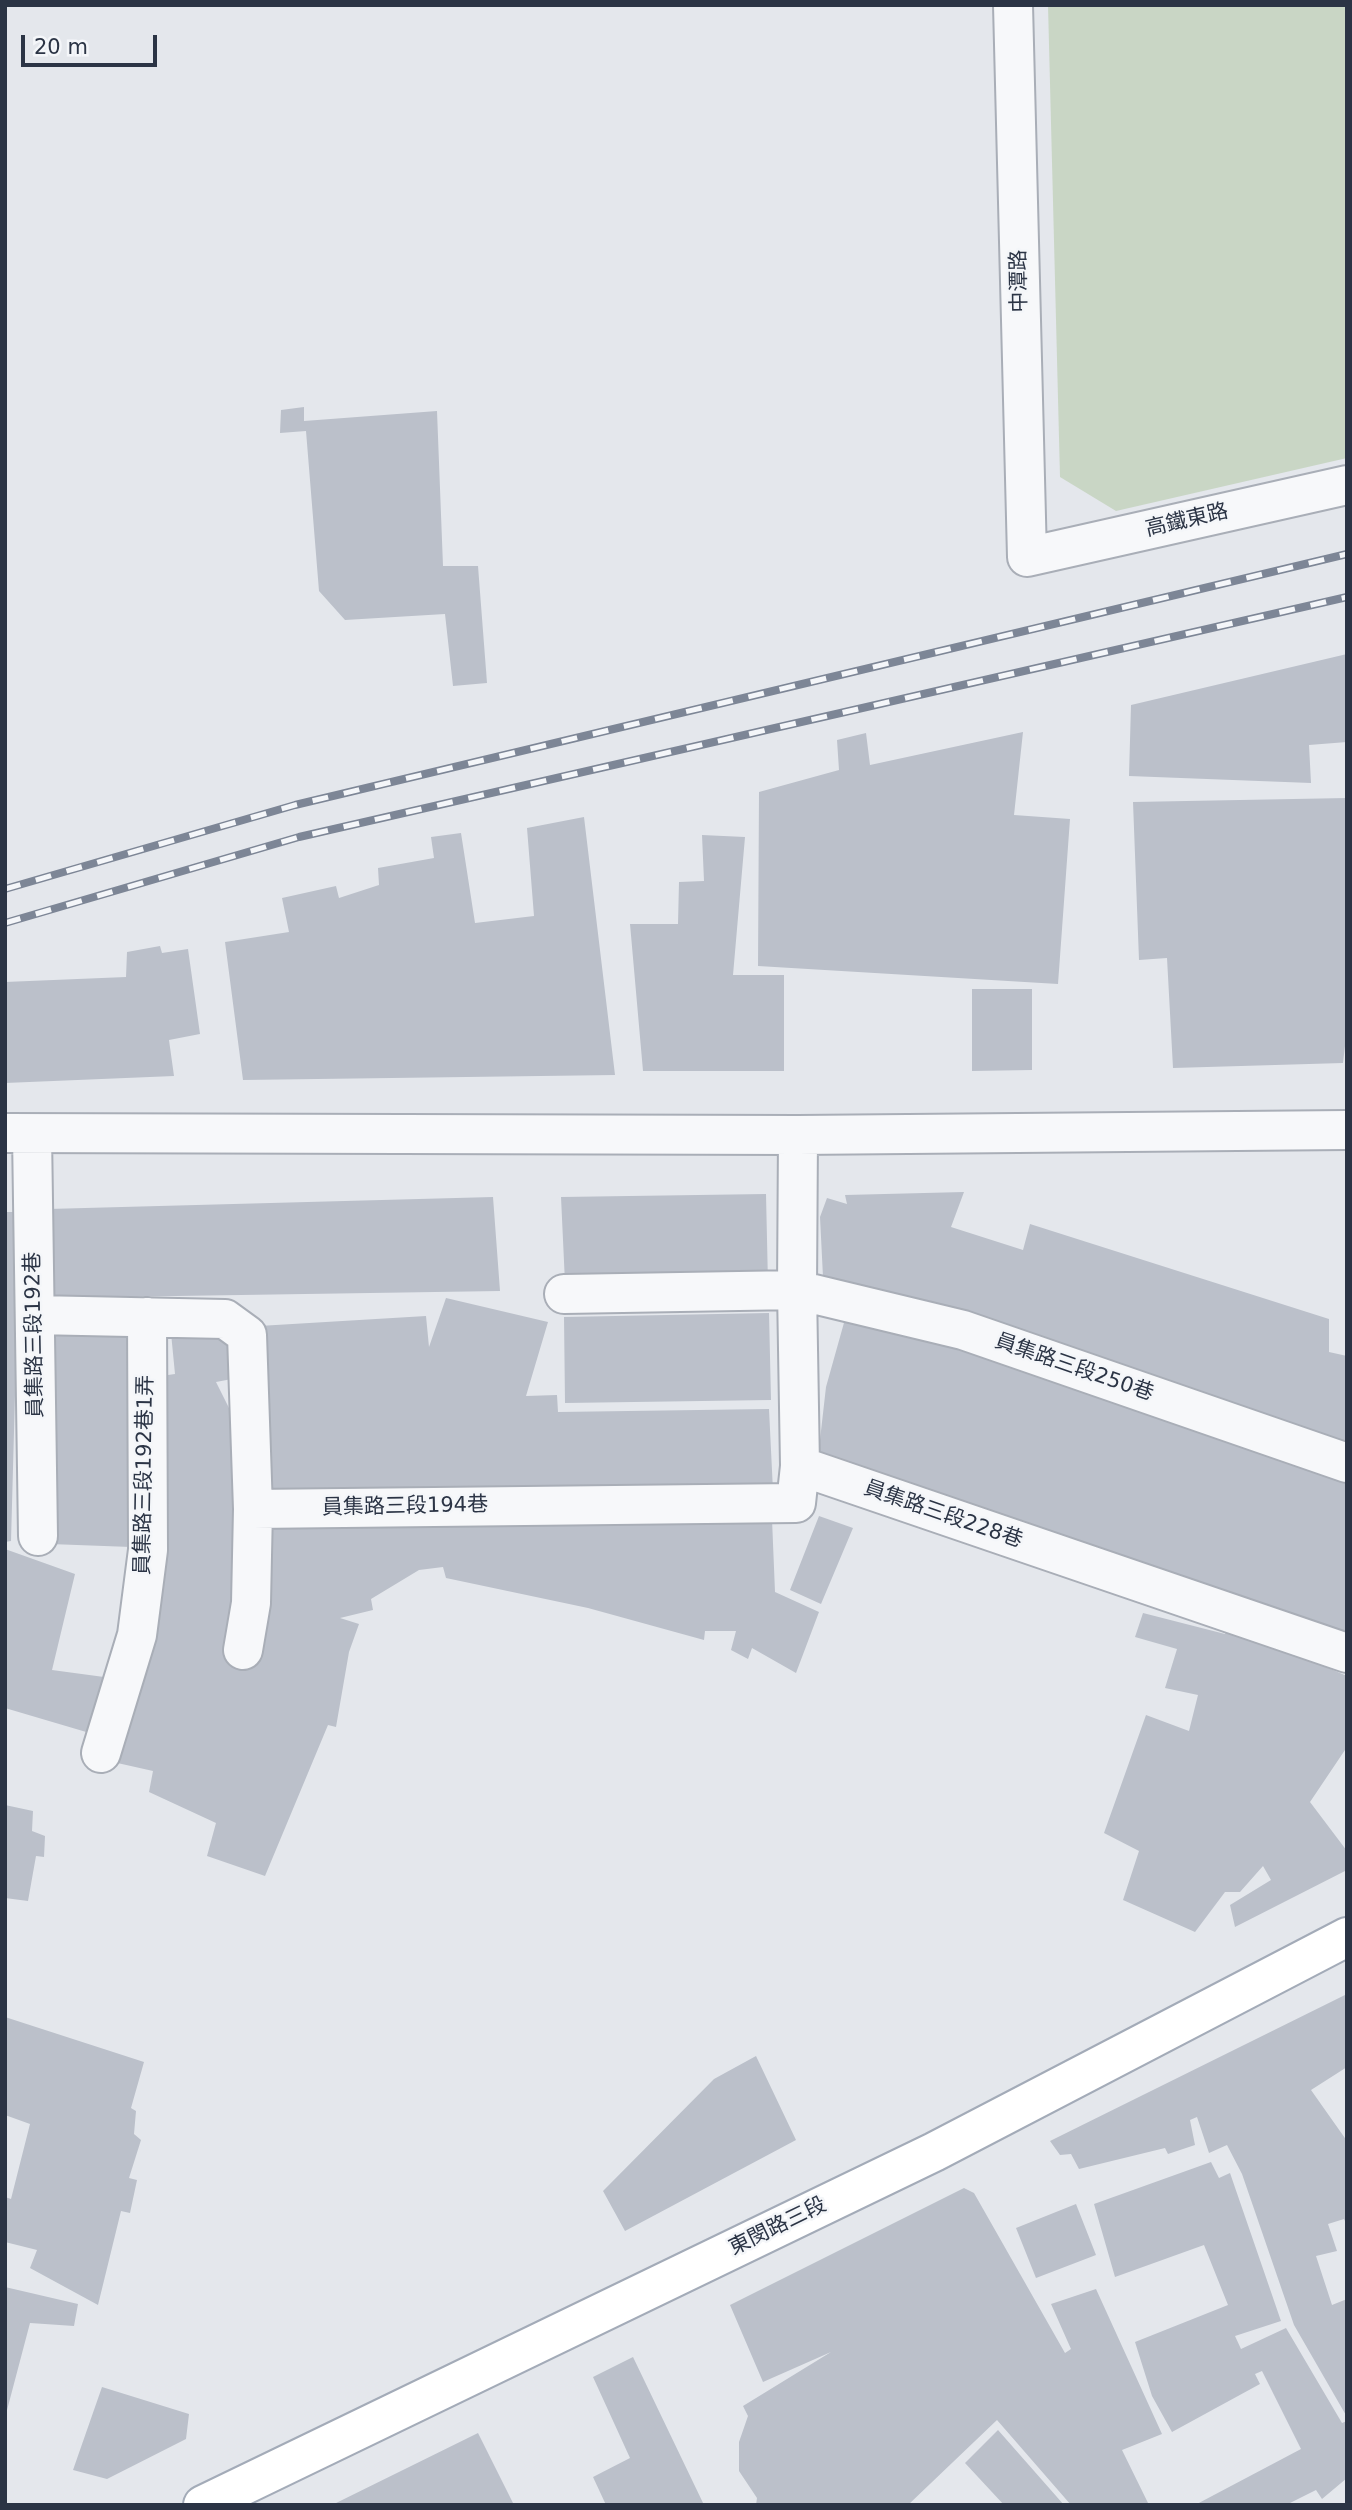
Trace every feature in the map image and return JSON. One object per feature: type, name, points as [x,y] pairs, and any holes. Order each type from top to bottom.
[{"type":"main road","name":"東閔路三段","points":[[203,2505],[934,2152],[1347,1937]]},
{"type":"street","name":"中潭路","points":[[1013,5],[1027,557]]},
{"type":"street","name":"高鐵東路","points":[[1027,557],[1347,485]]},
{"type":"street","points":[[18,1134],[798,1135],[1347,1130]]},
{"type":"street","name":"員集路三段192巷","points":[[18,1134],[35,1315],[38,1536]]},
{"type":"street","points":[[798,1135],[800,1466]]},
{"type":"street","name":"員集路三段250巷","points":[[564,1294],[797,1290],[963,1330],[1347,1463]]},
{"type":"street","points":[[35,1315],[225,1319],[247,1335],[253,1509],[251,1603],[243,1650]]},
{"type":"street","name":"員集路三段192巷1弄","points":[[101,1753],[137,1635],[148,1550],[146,1317]]},
{"type":"street","name":"員集路三段194巷","points":[[253,1509],[796,1503],[800,1466]]},
{"type":"street","name":"員集路三段228巷","points":[[800,1466],[1347,1653]]},
{"type":"green space","points":[[1048,5],[1347,5],[1347,458],[1116,511],[1060,477]]},
{"type":"building","points":[[304,407],[304,421],[437,411],[443,566],[478,566],[487,683],[453,686],[445,614],[345,620],[319,591],[306,431],[280,433],[281,410]]},
{"type":"building","points":[[1347,654],[1347,742],[1309,745],[1311,783],[1129,776],[1131,705]]},
{"type":"building","points":[[1023,732],[1014,815],[1070,819],[1058,984],[758,966],[759,792],[839,770],[837,740],[866,733],[870,765]]},
{"type":"building","points":[[1347,798],[1347,1029],[1343,1063],[1173,1068],[1167,958],[1139,960],[1133,802]]},
{"type":"building","points":[[584,817],[615,1075],[243,1080],[225,942],[289,932],[282,898],[336,886],[339,898],[379,885],[378,868],[434,858],[431,837],[461,833],[475,923],[534,916],[527,828]]},
{"type":"building","points":[[702,835],[745,837],[733,975],[784,975],[784,1071],[643,1071],[630,924],[678,924],[679,882],[704,881]]},
{"type":"building","points":[[160,946],[162,953],[188,949],[200,1034],[169,1040],[174,1076],[5,1083],[5,982],[126,977],[127,952]]},
{"type":"building","points":[[972,989],[1032,989],[1032,1070],[972,1071]]},
{"type":"building","points":[[964,1192],[951,1227],[1023,1250],[1030,1224],[1329,1319],[1329,1352],[1347,1356],[1347,1452],[823,1277],[820,1217],[827,1198],[847,1204],[845,1195]]},
{"type":"building","points":[[766,1194],[768,1284],[565,1283],[561,1197]]},
{"type":"building","points":[[493,1197],[500,1291],[46,1298],[48,1209]]},
{"type":"building","points":[[5,1212],[20,1212],[11,1541],[5,1542]]},
{"type":"building","points":[[446,1298],[548,1322],[526,1396],[557,1395],[558,1412],[769,1409],[773,1491],[265,1490],[259,1326],[426,1316],[429,1347]]},
{"type":"building","points":[[847,1312],[1347,1477],[1347,1642],[817,1466],[826,1387]]},
{"type":"building","points":[[769,1313],[771,1400],[565,1403],[564,1317]]},
{"type":"building","points":[[47,1324],[127,1324],[131,1547],[50,1544]]},
{"type":"building","points":[[222,1330],[236,1343],[237,1378],[216,1382],[236,1422],[264,1532],[277,1521],[772,1519],[775,1592],[819,1612],[796,1673],[752,1648],[748,1659],[731,1650],[736,1631],[705,1631],[704,1640],[588,1608],[446,1578],[443,1567],[419,1570],[371,1599],[373,1610],[340,1618],[359,1624],[349,1652],[336,1727],[328,1725],[265,1876],[207,1856],[216,1823],[149,1792],[153,1771],[113,1762],[159,1603],[168,1375],[175,1374],[171,1333]]},
{"type":"building","points":[[819,1516],[853,1528],[821,1604],[790,1590]]},
{"type":"building","points":[[5,1549],[75,1574],[52,1670],[104,1677],[93,1734],[5,1708]]},
{"type":"building","points":[[1143,1613],[1225,1634],[1229,1626],[1347,1676],[1347,1747],[1310,1802],[1347,1851],[1347,1870],[1235,1927],[1230,1905],[1271,1880],[1263,1866],[1240,1892],[1225,1892],[1195,1932],[1123,1900],[1139,1851],[1104,1833],[1146,1715],[1189,1731],[1198,1695],[1165,1688],[1177,1649],[1135,1637]]},
{"type":"building","points":[[5,1805],[33,1811],[32,1831],[45,1836],[44,1857],[36,1856],[28,1901],[5,1898]]},
{"type":"building","points":[[1347,1994],[1347,2067],[1311,2090],[1347,2141],[1347,2225],[1344,2219],[1328,2224],[1337,2251],[1316,2256],[1332,2305],[1347,2299],[1347,2417],[1294,2325],[1242,2174],[1227,2145],[1209,2153],[1197,2117],[1190,2120],[1195,2145],[1168,2154],[1165,2148],[1079,2169],[1071,2154],[1060,2155],[1050,2141]]},
{"type":"building","points":[[5,2017],[144,2062],[131,2108],[136,2111],[134,2134],[141,2140],[129,2178],[137,2180],[130,2213],[121,2211],[98,2305],[30,2268],[37,2250],[5,2242],[5,2197],[11,2199],[30,2124],[5,2115]]},
{"type":"building","points":[[756,2056],[796,2140],[625,2231],[603,2191],[714,2079]]},
{"type":"building","points":[[1211,2162],[1219,2178],[1230,2173],[1281,2321],[1235,2336],[1241,2349],[1286,2328],[1342,2423],[1347,2421],[1347,2478],[1322,2499],[1316,2490],[1286,2505],[1195,2505],[1301,2449],[1262,2371],[1255,2374],[1260,2384],[1172,2432],[1152,2396],[1135,2342],[1228,2305],[1204,2245],[1115,2277],[1094,2204]]},
{"type":"building","points":[[964,2188],[974,2193],[1065,2353],[1071,2349],[1051,2304],[1096,2289],[1162,2434],[1122,2450],[1149,2505],[1071,2505],[997,2420],[908,2505],[756,2505],[757,2498],[739,2471],[739,2442],[748,2416],[743,2406],[831,2352],[763,2382],[730,2305]]},
{"type":"building","points":[[1076,2204],[1096,2255],[1036,2278],[1016,2228]]},
{"type":"building","points":[[5,2287],[78,2304],[74,2326],[30,2323],[6,2414]]},
{"type":"building","points":[[633,2357],[704,2505],[606,2505],[593,2477],[630,2458],[593,2377]]},
{"type":"building","points":[[102,2387],[189,2414],[186,2439],[107,2479],[73,2470]]},
{"type":"building","points":[[998,2430],[1064,2505],[1004,2505],[965,2463]]},
{"type":"building","points":[[478,2433],[514,2505],[332,2505]]},
{"type":"railway","points":[[5,889],[295,805],[1347,554]]},
{"type":"railway","points":[[5,923],[299,837],[1347,597]]}]
